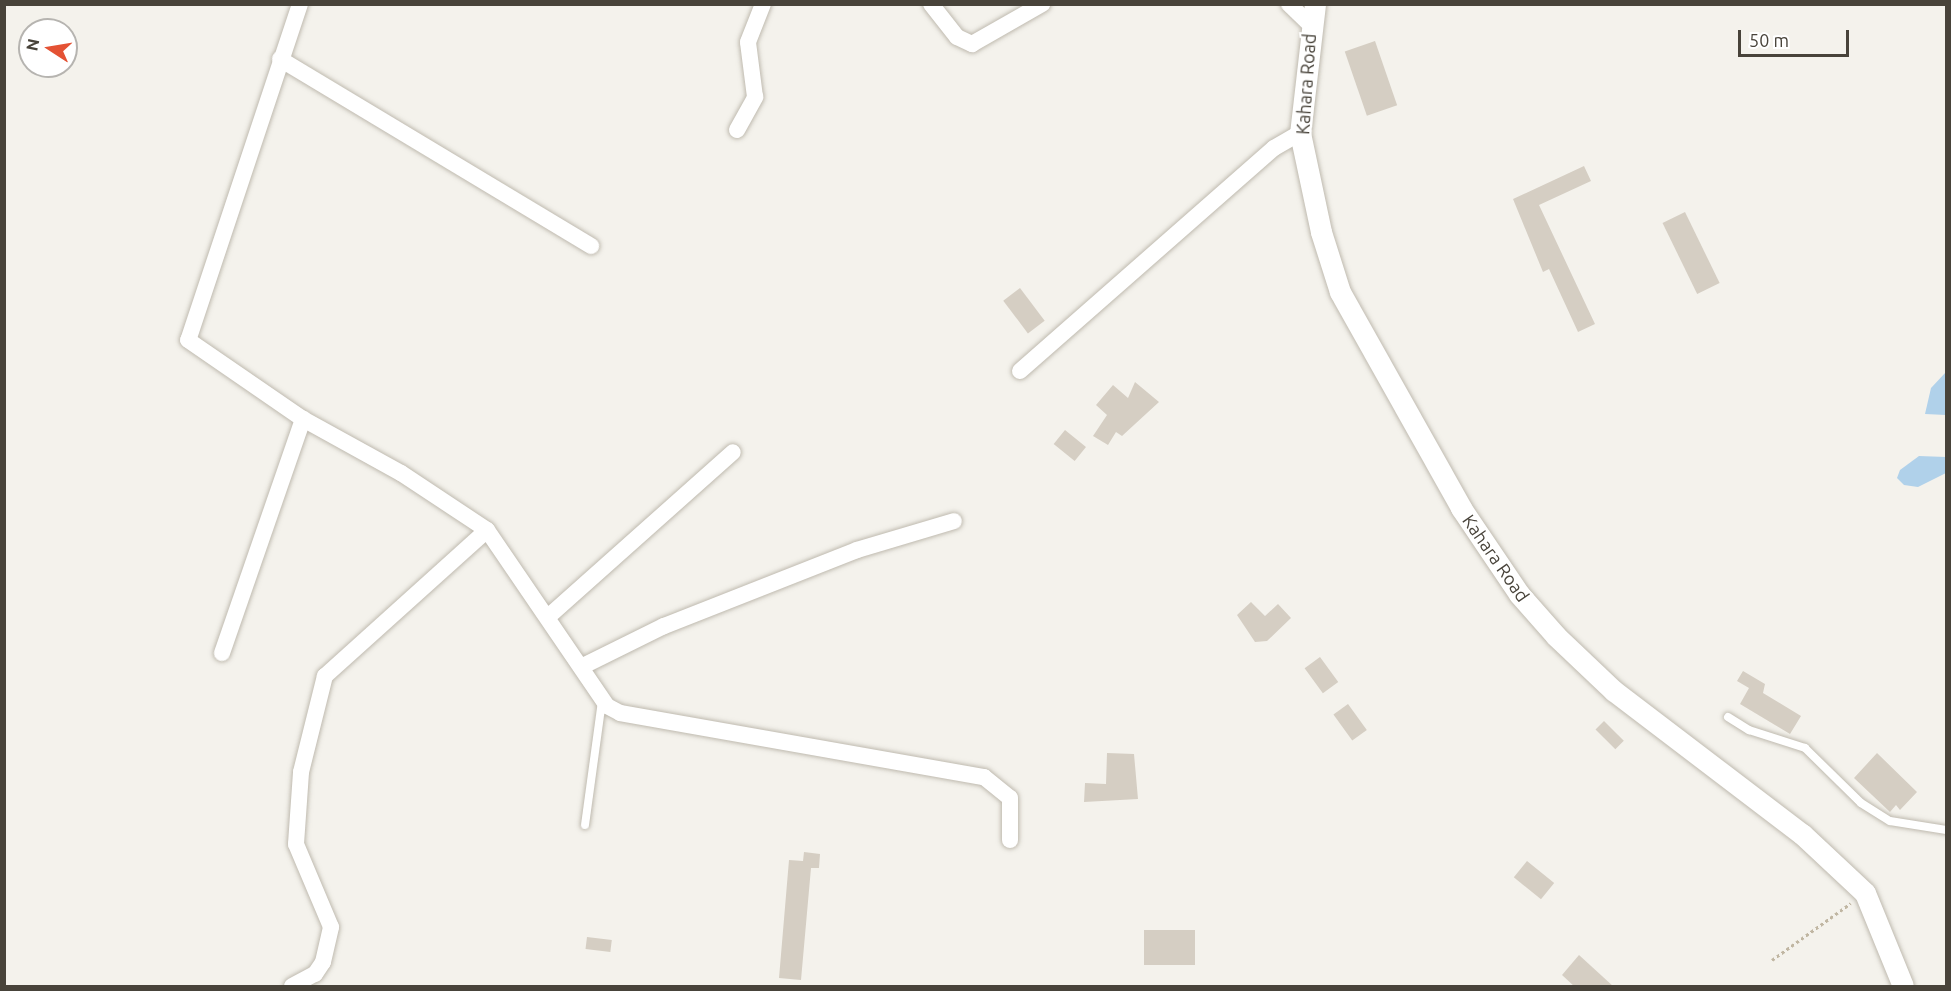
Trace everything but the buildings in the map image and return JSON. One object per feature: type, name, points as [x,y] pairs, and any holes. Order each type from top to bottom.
[{"type":"street","points":[[300,4],[188,340],[303,419],[401,473],[487,530],[549,616],[603,700],[620,713],[984,777],[1010,798],[1010,840]]},
{"type":"street","points":[[737,130],[755,97],[748,42],[764,4]]},
{"type":"street","points":[[931,4],[957,37],[972,44],[1042,4]]},
{"type":"street","points":[[1289,4],[1313,14]]},
{"type":"street","name":"Kahara Road","points":[[1313,14],[1300,133],[1340,292],[1461,508],[1519,594],[1614,691],[1802,834],[1865,893],[1903,987]]},
{"type":"street","points":[[280,59],[591,246]]},
{"type":"street","points":[[1020,371],[1274,148],[1300,133]]},
{"type":"street","points":[[222,653],[303,419]]},
{"type":"street","points":[[549,616],[734,452]]},
{"type":"street","points":[[581,667],[664,626],[857,550],[954,521]]},
{"type":"street","points":[[292,987],[315,974],[323,962],[331,927],[296,844],[302,772],[325,676],[487,530]]},
{"type":"lane","points":[[585,825],[603,700]]},
{"type":"lane","points":[[1728,717],[1749,730],[1805,748],[1861,803],[1890,821],[1947,830]]},
{"type":"path","points":[[1772,960],[1865,893]]},
{"type":"water","points":[[1946,372],[1946,415],[1925,414],[1931,388]]},
{"type":"water","points":[[1919,456],[1946,457],[1946,473],[1918,487],[1904,485],[1897,478],[1900,470]]}]
